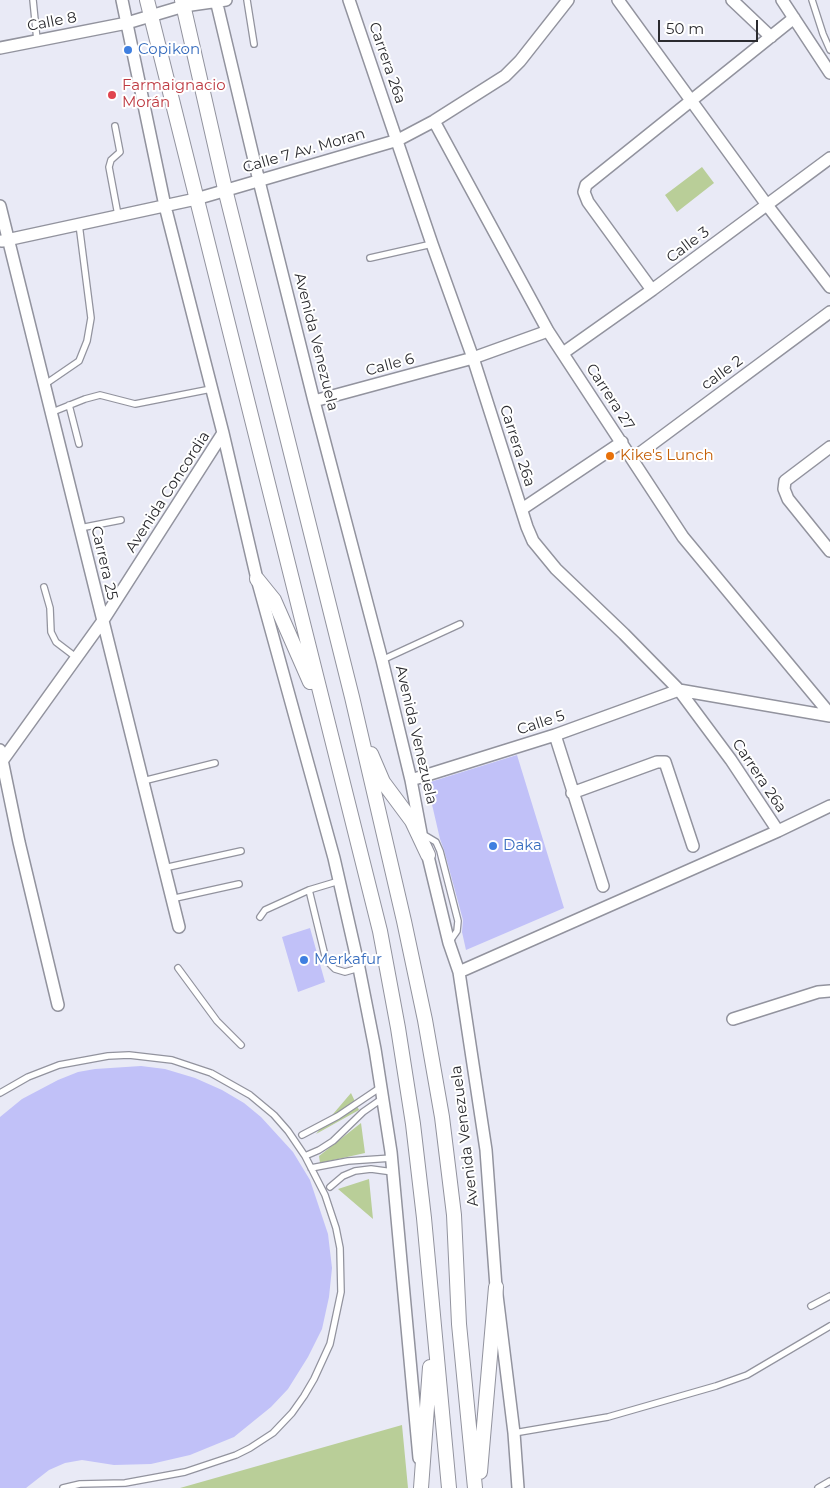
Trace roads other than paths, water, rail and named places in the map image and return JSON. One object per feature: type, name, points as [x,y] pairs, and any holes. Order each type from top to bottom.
[{"type":"street","points":[[122,0],[165,206],[223,432],[257,579],[339,881],[359,968],[392,1158],[421,1488]]},
{"type":"street","points":[[147,0],[380,931],[398,1028],[423,1208],[449,1488]]},
{"type":"street","name":"Carrera 26a","points":[[349,0],[473,358],[533,541],[556,569],[679,690],[731,760],[778,831]]},
{"type":"street","name":"Calle 7 Av. Moran","points":[[4,240],[196,199],[398,140],[434,122],[505,76],[520,61],[568,0]]},
{"type":"street","points":[[618,0],[767,205],[830,287]]},
{"type":"street","points":[[732,0],[771,37]]},
{"type":"street","points":[[782,0],[830,73]]},
{"type":"street","name":"Calle 8","points":[[0,48],[127,22],[183,3],[220,1]]},
{"type":"street","name":"Avenida Venezuela","points":[[220,1],[259,180],[314,401],[382,660],[411,780],[421,833],[449,943],[459,972],[486,1150],[496,1287],[514,1432],[518,1488]]},
{"type":"street","name":"Avenida Venezuela","points":[[183,3],[225,189],[358,727],[406,930],[425,1020],[442,1117],[454,1215],[459,1324],[477,1488]]},
{"type":"street","points":[[652,290],[588,202],[584,192],[586,185],[794,18]]},
{"type":"street","name":"Carrera 27","points":[[434,122],[548,331],[622,442],[682,537],[830,715]]},
{"type":"street","name":"Calle 3","points":[[563,353],[652,290],[830,158]]},
{"type":"street","name":"Carrera 25","points":[[0,206],[4,240],[44,385],[179,927]]},
{"type":"street","name":"calle 2","points":[[632,459],[830,312]]},
{"type":"street","name":"Calle 6","points":[[314,401],[473,358],[548,331]]},
{"type":"street","name":"Avenida Concordia","points":[[1,758],[102,622],[223,432]]},
{"type":"street","points":[[522,509],[622,442]]},
{"type":"street","points":[[830,447],[786,481],[784,489],[788,499],[830,551]]},
{"type":"street","points":[[257,579],[274,600],[324,712]]},
{"type":"street","points":[[679,690],[830,715]]},
{"type":"street","name":"Calle 5","points":[[411,780],[555,735],[679,690]]},
{"type":"street","points":[[358,727],[383,782],[412,821],[428,855]]},
{"type":"street","points":[[555,735],[603,886]]},
{"type":"street","points":[[1,758],[58,1005]]},
{"type":"street","points":[[572,793],[657,762],[665,762],[693,846]]},
{"type":"street","points":[[459,972],[778,831],[830,806]]},
{"type":"street","points":[[733,1019],[818,992],[830,991]]},
{"type":"street","points":[[477,1488],[496,1287]]},
{"type":"street","points":[[421,1488],[433,1327]]},
{"type":"lane","points":[[33,0],[37,40]]},
{"type":"lane","points":[[247,0],[254,44]]},
{"type":"lane","points":[[812,0],[830,50]]},
{"type":"lane","points":[[115,126],[120,152],[111,160],[109,167],[118,215]]},
{"type":"lane","points":[[44,385],[79,361],[87,341],[91,318],[79,223]]},
{"type":"lane","points":[[370,258],[432,244]]},
{"type":"lane","points":[[50,413],[100,395],[135,404],[211,389]]},
{"type":"lane","points":[[69,405],[79,444]]},
{"type":"lane","points":[[80,528],[121,520]]},
{"type":"lane","points":[[44,587],[50,608],[51,632],[56,642],[76,658]]},
{"type":"lane","points":[[382,660],[460,624]]},
{"type":"lane","points":[[143,781],[215,763]]},
{"type":"lane","points":[[421,833],[436,842],[440,851],[458,921],[457,932],[449,943]]},
{"type":"lane","points":[[164,868],[241,851]]},
{"type":"lane","points":[[260,917],[264,910],[309,890],[339,881]]},
{"type":"lane","points":[[171,899],[239,884]]},
{"type":"lane","points":[[309,890],[326,960],[335,969],[345,972],[359,968]]},
{"type":"lane","points":[[178,968],[217,1020],[241,1045]]},
{"type":"lane","points":[[0,1093],[28,1077],[75,1061],[108,1056],[129,1055],[172,1060],[211,1073],[250,1095],[274,1115],[288,1131],[305,1156],[324,1195],[336,1228],[342,1262],[341,1292],[335,1327],[326,1352],[314,1378],[292,1413],[273,1433],[236,1455],[203,1466],[146,1480],[105,1485],[80,1484],[63,1488]]},
{"type":"lane","points":[[302,1135],[382,1093]]},
{"type":"lane","points":[[305,1156],[333,1141],[382,1093]]},
{"type":"lane","points":[[311,1168],[348,1161],[392,1158]]},
{"type":"lane","points":[[330,1187],[343,1176],[354,1171],[372,1169],[393,1172]]},
{"type":"lane","points":[[811,1306],[830,1296]]},
{"type":"lane","points":[[514,1432],[608,1417],[716,1386],[747,1375],[830,1326]]},
{"type":"lane","points":[[818,1488],[830,1481]]},
{"type":"place","name":"Copikon","points":[[128,50]]},
{"type":"place","name":"Farmaignacio Morán","points":[[112,95]]},
{"type":"place","name":"Kike's Lunch","points":[[610,456]]},
{"type":"place","name":"Daka","points":[[493,846]]},
{"type":"place","name":"Merkafur","points":[[304,960]]}]
